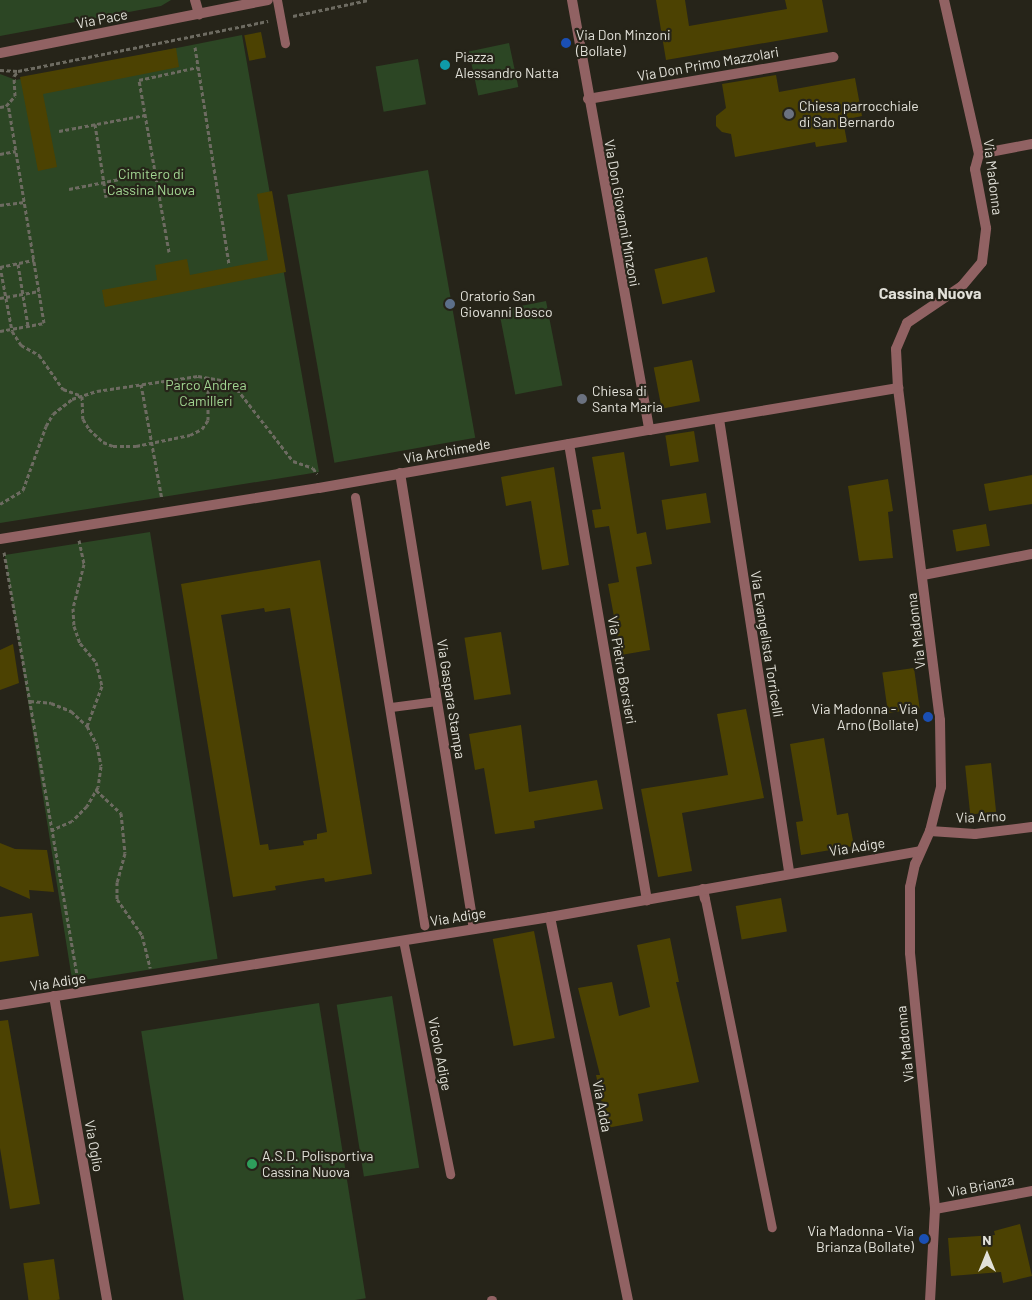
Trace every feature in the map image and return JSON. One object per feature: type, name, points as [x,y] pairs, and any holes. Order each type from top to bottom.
[{"type":"street","points":[[195,0],[199,14]]},
{"type":"street","name":"Via Pace","points":[[0,53],[268,0]]},
{"type":"street","name":"Via Don Giovanni Minzoni","points":[[572,0],[588,100],[649,430]]},
{"type":"street","name":"Via Madonna","points":[[930,1300],[935,1209],[910,953],[910,887],[920,851],[930,831],[941,782],[940,720],[898,388],[896,349],[907,323],[962,286],[982,262],[986,228],[976,169],[979,154],[944,0]]},
{"type":"street","name":"Via Don Primo Mazzolari","points":[[588,100],[832,56]]},
{"type":"street","points":[[979,154],[1032,144]]},
{"type":"street","name":"Via Archimede","points":[[2,539],[898,388]]},
{"type":"street","name":"Via Evangelista Torricelli","points":[[718,419],[789,872]]},
{"type":"street","name":"Via Pietro Borsieri","points":[[569,444],[647,900]]},
{"type":"street","name":"Via Gaspara Stampa","points":[[400,473],[474,929]]},
{"type":"street","points":[[923,575],[1032,554]]},
{"type":"street","name":"Via Arno","points":[[930,831],[975,834],[1032,827]]},
{"type":"street","name":"Via Adige","points":[[0,1005],[647,900],[704,894],[789,872],[920,851]]},
{"type":"street","name":"Via Adda","points":[[550,916],[628,1300]]},
{"type":"street","name":"Via Oglio","points":[[54,996],[108,1300]]},
{"type":"street","name":"Via Brianza","points":[[935,1209],[1032,1191]]},
{"type":"lane","points":[[277,0],[286,42]]},
{"type":"lane","points":[[355,497],[424,925]]},
{"type":"lane","points":[[390,706],[437,701]]},
{"type":"lane","points":[[704,894],[772,1227]]},
{"type":"lane","name":"Vicolo Adige","points":[[403,940],[450,1174]]},
{"type":"path","points":[[0,70],[18,71],[368,0]]},
{"type":"path","points":[[195,47],[229,263]]},
{"type":"path","points":[[169,252],[139,80],[198,67]]},
{"type":"path","points":[[0,107],[8,104],[14,96],[14,76],[18,71]]},
{"type":"path","points":[[0,331],[44,323],[8,104]]},
{"type":"path","points":[[59,131],[145,115]]},
{"type":"path","points":[[95,124],[106,197]]},
{"type":"path","points":[[0,154],[16,152]]},
{"type":"path","points":[[69,189],[155,172]]},
{"type":"path","points":[[0,205],[25,202]]},
{"type":"path","points":[[34,260],[0,266],[12,329],[21,345],[39,355],[63,389],[82,396]]},
{"type":"path","points":[[18,264],[28,326]]},
{"type":"path","points":[[0,298],[39,291]]},
{"type":"path","points":[[82,396],[83,419],[89,430],[103,442],[122,447],[152,443],[190,435],[202,428],[208,420],[208,376]]},
{"type":"path","points":[[0,504],[11,499],[26,484],[39,440],[53,414],[82,396],[141,384],[208,376],[227,381],[238,388],[292,461],[313,468],[318,476]]},
{"type":"path","points":[[141,384],[163,500]]},
{"type":"path","points":[[77,527],[84,564],[73,608],[74,626],[80,643],[96,662],[102,686],[87,726]]},
{"type":"path","points":[[2,539],[80,992]]},
{"type":"path","points":[[30,701],[51,703],[71,711],[87,726],[98,744],[101,766],[96,790],[87,806],[72,821],[52,830]]},
{"type":"path","points":[[96,790],[120,813],[125,830],[125,853],[117,882],[117,899],[142,935],[151,981]]},
{"type":"green space","points":[[0,0],[171,0],[161,6],[0,36]]},
{"type":"green space","points":[[242,35],[319,472],[0,523],[0,74],[16,80]]},
{"type":"green space","points":[[509,43],[518,87],[478,96],[469,52]]},
{"type":"green space","points":[[418,59],[426,104],[384,112],[376,66]]},
{"type":"green space","points":[[428,170],[475,438],[334,463],[287,195]]},
{"type":"green space","points":[[546,301],[562,385],[515,395],[499,310]]},
{"type":"green space","points":[[150,532],[218,959],[72,982],[5,555]]},
{"type":"green space","points":[[392,996],[419,1168],[364,1177],[337,1005]]},
{"type":"green space","name":"A.S.D. Polisportiva Cassina Nuova","points":[[319,1003],[366,1298],[355,1300],[184,1300],[141,1031]]},
{"type":"building","points":[[656,0],[685,0],[689,26],[787,9],[785,0],[822,0],[828,32],[666,60]]},
{"type":"building","points":[[261,32],[266,58],[249,61],[244,35]]},
{"type":"building","points":[[176,48],[179,67],[43,94],[57,167],[38,171],[20,77]]},
{"type":"building","name":"Chiesa parrocchiale di San Bernardo","points":[[776,75],[779,92],[855,78],[862,116],[843,120],[847,142],[816,147],[815,142],[735,157],[731,134],[722,132],[716,126],[716,116],[726,108],[722,84]]},
{"type":"building","points":[[272,191],[286,272],[105,307],[102,290],[157,280],[155,265],[187,259],[190,275],[268,260],[257,194]]},
{"type":"building","points":[[707,257],[715,292],[662,304],[654,269]]},
{"type":"building","points":[[692,360],[700,401],[662,409],[654,367]]},
{"type":"building","points":[[694,431],[699,462],[670,466],[665,436]]},
{"type":"building","points":[[624,452],[637,534],[646,532],[652,564],[636,567],[650,650],[621,655],[608,584],[619,582],[609,526],[595,528],[592,510],[601,509],[592,457]]},
{"type":"building","points":[[554,467],[569,565],[542,570],[531,501],[506,506],[501,477]]},
{"type":"building","points":[[1032,475],[1032,504],[989,511],[984,484]]},
{"type":"building","points":[[888,479],[893,511],[888,512],[893,558],[859,561],[848,486]]},
{"type":"building","points":[[706,493],[711,523],[666,530],[662,500]]},
{"type":"building","points":[[986,524],[990,546],[956,552],[953,530]]},
{"type":"building","points":[[320,560],[372,874],[325,882],[324,878],[310,880],[275,886],[276,890],[233,897],[181,584]],"holes":[[[264,608],[265,612],[290,608],[327,832],[317,834],[317,839],[303,841],[304,845],[269,850],[268,844],[260,845],[221,615]]]},
{"type":"building","points":[[501,632],[511,694],[474,700],[464,638]]},
{"type":"building","points":[[13,644],[19,683],[0,690],[0,650]]},
{"type":"building","points":[[914,668],[920,709],[888,713],[882,672]]},
{"type":"building","points":[[746,709],[764,798],[682,813],[692,871],[658,877],[641,789],[728,775],[717,714]]},
{"type":"building","points":[[521,725],[529,792],[597,780],[603,809],[534,821],[535,828],[495,834],[484,768],[475,770],[469,734]]},
{"type":"building","points":[[824,738],[837,815],[848,813],[854,846],[801,855],[796,822],[803,821],[790,744]]},
{"type":"building","points":[[991,763],[996,812],[970,814],[965,766]]},
{"type":"building","points":[[0,843],[15,849],[47,850],[54,892],[29,890],[30,899],[0,886]]},
{"type":"building","points":[[781,898],[787,931],[742,939],[736,906]]},
{"type":"building","points":[[32,913],[39,956],[0,962],[0,917]]},
{"type":"building","points":[[534,931],[555,1038],[514,1046],[493,939]]},
{"type":"building","points":[[670,938],[679,982],[676,982],[699,1082],[638,1094],[643,1121],[607,1128],[596,1075],[600,1075],[578,988],[612,982],[619,1016],[650,1007],[637,945]]},
{"type":"building","points":[[8,1020],[40,1204],[10,1209],[0,1148],[0,1021]]},
{"type":"building","points":[[1020,1224],[1032,1276],[1003,1283],[1001,1272],[951,1276],[948,1238],[995,1235],[994,1231]]},
{"type":"building","points":[[54,1259],[60,1300],[28,1300],[23,1263]]},
{"type":"place","name":"Via Don Minzoni (Bollate)","points":[[566,43]]},
{"type":"place","name":"Piazza Alessandro Natta","points":[[445,65]]},
{"type":"place","name":"Chiesa parrocchiale di San Bernardo","points":[[789,114]]},
{"type":"place","name":"Oratorio San Giovanni Bosco","points":[[450,304]]},
{"type":"place","name":"Chiesa di Santa Maria","points":[[582,399]]},
{"type":"place","name":"Via Madonna - Via Arno (Bollate)","points":[[928,717]]},
{"type":"place","name":"A.S.D. Polisportiva Cassina Nuova","points":[[252,1164]]},
{"type":"place","name":"Via Madonna - Via Brianza (Bollate)","points":[[924,1239]]},
{"type":"district","name":"Cassina Nuova","points":[[930,293]]},
{"type":"park label","name":"Cimitero di Cassina Nuova","points":[[151,182]]},
{"type":"park label","name":"Parco Andrea Camilleri","points":[[206,394]]}]
